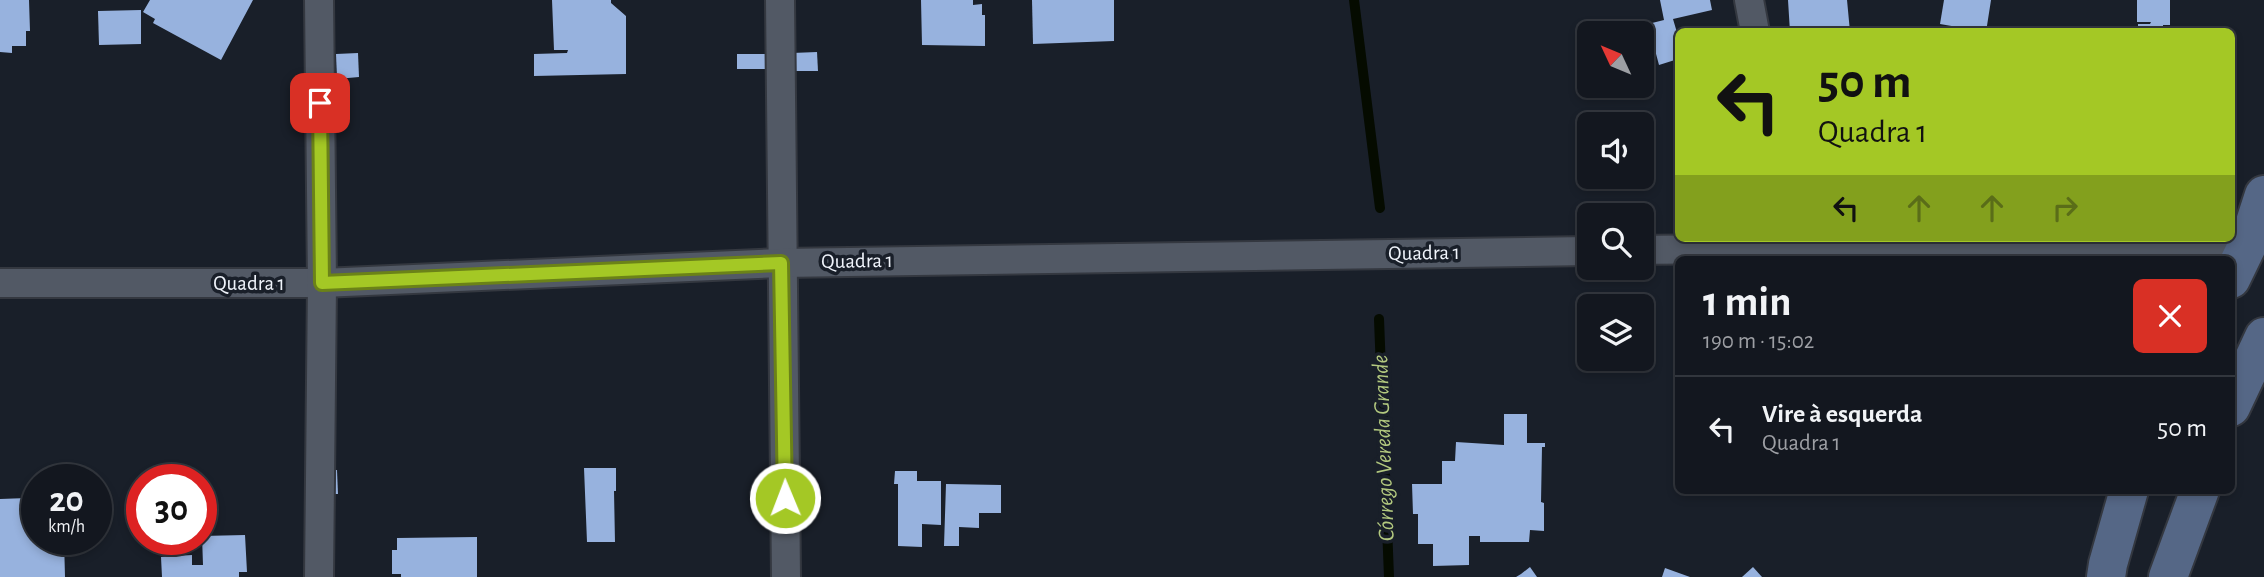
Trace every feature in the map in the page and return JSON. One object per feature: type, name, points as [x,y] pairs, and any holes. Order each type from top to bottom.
[{"type":"main road","points":[[2235,271],[2248,244],[2264,195]]},
{"type":"main road","points":[[2235,399],[2264,337]]},
{"type":"main road","points":[[2106,577],[2128,494]]},
{"type":"main road","points":[[2168,577],[2199,494]]},
{"type":"street","points":[[319,0],[322,283],[319,577]]},
{"type":"street","points":[[780,0],[786,577]]},
{"type":"street","points":[[1749,0],[1754,28]]},
{"type":"street","points":[[1654,249],[1791,243],[1997,249],[2248,244]]},
{"type":"street","name":"Quadra 1","points":[[0,283],[322,283],[781,263],[1577,251]]},
{"type":"building","points":[[0,0],[29,0],[30,31],[26,31],[26,46],[12,46],[12,53],[0,52]]},
{"type":"building","points":[[150,0],[253,0],[221,60],[153,23],[155,19],[143,12]]},
{"type":"building","points":[[552,0],[611,0],[626,16],[626,74],[534,76],[534,54],[567,53],[568,50],[554,50]]},
{"type":"building","points":[[921,0],[973,0],[973,5],[982,4],[982,15],[985,15],[985,46],[922,45]]},
{"type":"building","points":[[1032,0],[1114,0],[1114,41],[1033,44]]},
{"type":"building","points":[[1660,0],[1710,0],[1712,10],[1673,19],[1676,28],[1675,60],[1659,65],[1654,46],[1654,22],[1664,20]]},
{"type":"building","points":[[1788,0],[1847,0],[1850,28],[1790,28]]},
{"type":"building","points":[[1944,0],[1991,0],[1987,28],[1940,24]]},
{"type":"building","points":[[2137,0],[2170,0],[2170,25],[2163,25],[2163,28],[2138,28],[2138,24],[2151,22],[2137,22]]},
{"type":"building","points":[[141,10],[141,44],[99,45],[98,11]]},
{"type":"building","points":[[817,52],[818,71],[792,71],[792,53]]},
{"type":"building","points":[[358,53],[359,77],[337,79],[336,54]]},
{"type":"building","points":[[737,54],[774,54],[774,69],[737,69]]},
{"type":"building","points":[[2235,112],[2236,112],[2235,148]]},
{"type":"building","points":[[1504,414],[1527,414],[1527,443],[1545,443],[1545,447],[1542,447],[1541,502],[1544,503],[1544,531],[1530,530],[1529,542],[1480,542],[1480,536],[1469,536],[1469,565],[1433,566],[1433,544],[1418,544],[1418,514],[1413,514],[1412,484],[1442,484],[1442,461],[1455,461],[1456,442],[1504,445]]},
{"type":"building","points":[[584,468],[616,468],[615,542],[587,542]]},
{"type":"building","points":[[316,470],[337,470],[338,494],[316,494]]},
{"type":"building","points":[[895,471],[917,471],[917,481],[941,481],[941,525],[922,524],[922,547],[898,546],[898,484],[894,484]]},
{"type":"building","points":[[946,484],[1001,485],[1001,513],[979,513],[979,528],[959,527],[959,546],[944,546]]},
{"type":"building","points":[[21,498],[21,555],[64,555],[65,577],[0,577],[0,499]]},
{"type":"building","points":[[245,535],[247,572],[239,572],[239,577],[162,577],[161,557],[192,555],[192,565],[203,565],[203,555],[217,555],[217,536]]},
{"type":"building","points":[[477,537],[477,577],[401,577],[401,574],[392,574],[392,550],[397,550],[397,538]]},
{"type":"building","points":[[1530,567],[1537,577],[1516,577],[1521,574]]},
{"type":"building","points":[[1753,567],[1762,577],[1742,577]]},
{"type":"building","points":[[1665,568],[1690,577],[1662,577]]},
{"type":"waterway","name":"Córrego Vereda Grande","points":[[1354,0],[1380,208]]},
{"type":"waterway","name":"Córrego Vereda Grande","points":[[1379,319],[1389,577]]},
{"type":"route","points":[[320,103],[322,283],[781,263],[785,498]]}]
